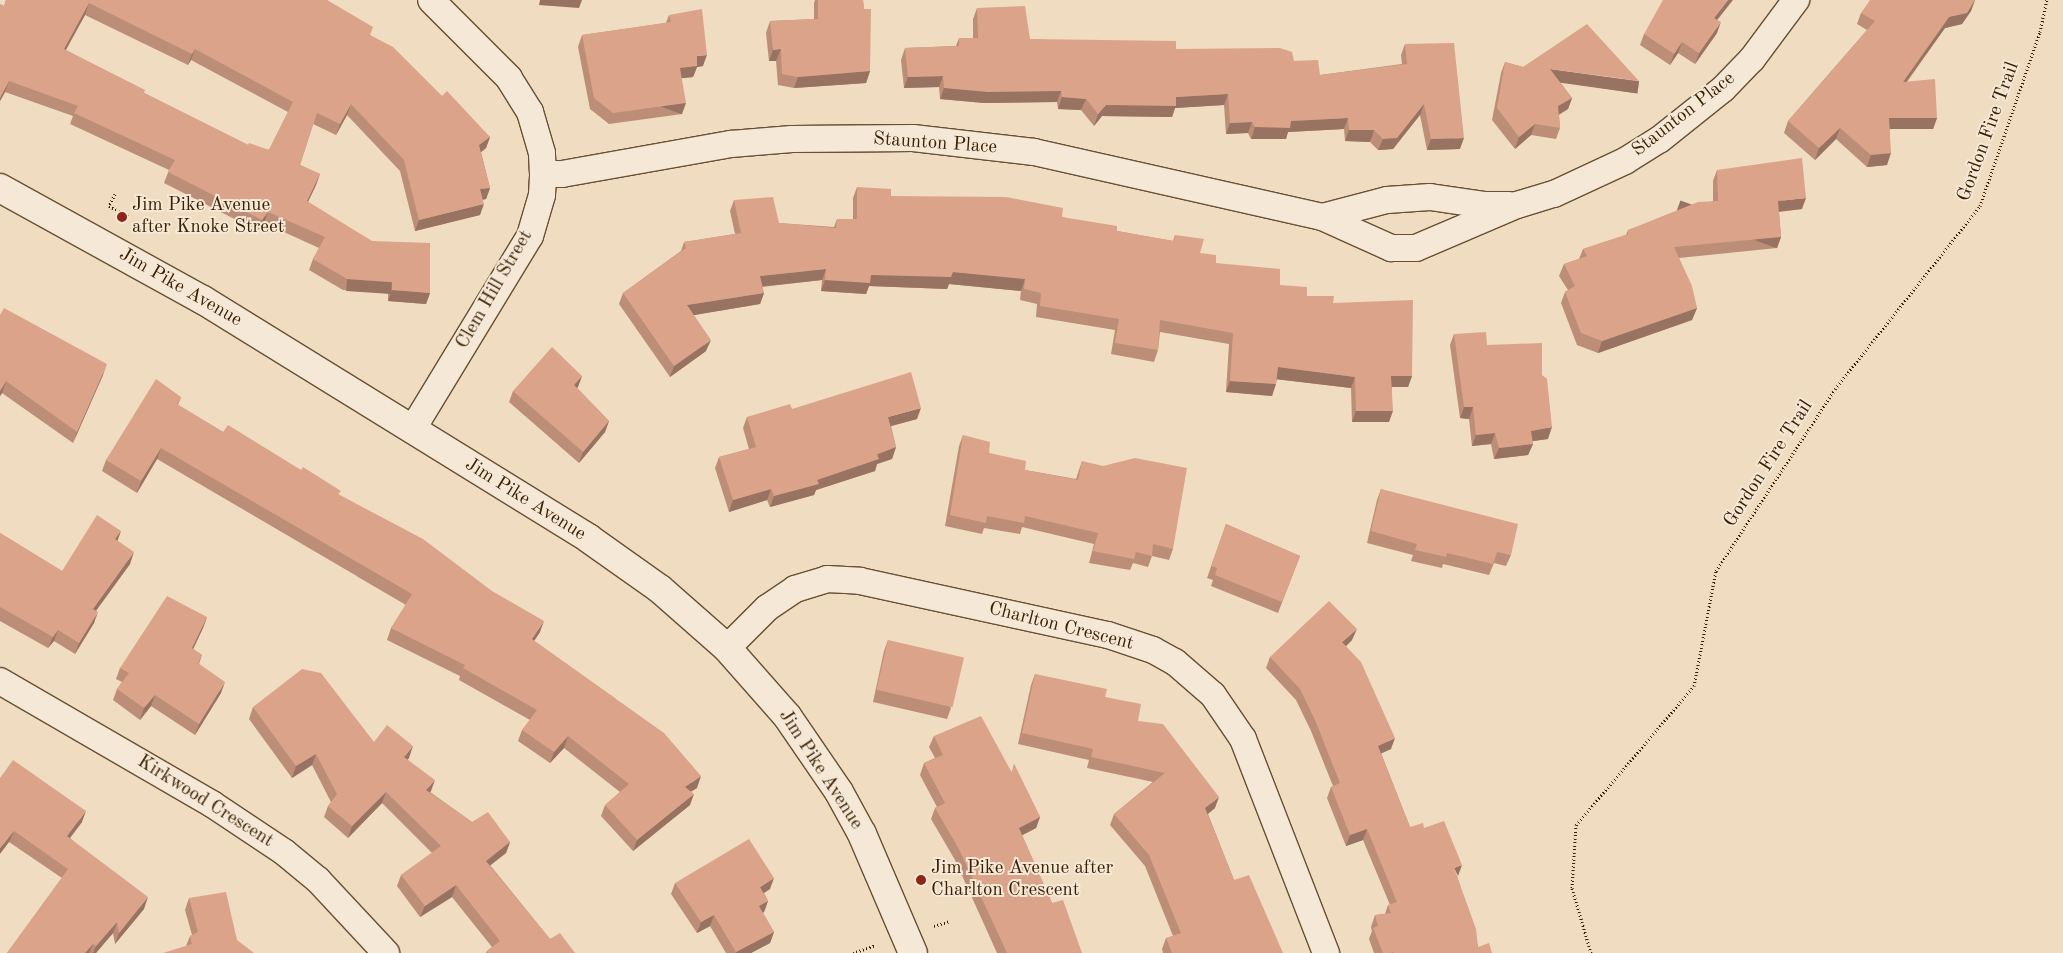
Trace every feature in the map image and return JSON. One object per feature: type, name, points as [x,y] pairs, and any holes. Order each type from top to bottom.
[{"type":"street","name":"Clem Hill Street","points":[[412,430],[530,236],[542,195],[543,174],[542,153],[530,112],[509,78],[431,0]]},
{"type":"street","name":"Staunton Place","points":[[543,174],[562,174],[740,143],[792,139],[913,138],[1034,152],[1322,217],[1391,248],[1416,248],[1517,205],[1554,194],[1625,161],[1659,140],[1723,89],[1752,59],[1796,0]]},
{"type":"street","name":"Jim Pike Avenue","points":[[0,188],[203,300],[588,538],[660,589],[727,648],[787,716],[839,792],[862,834],[913,953]]},
{"type":"street","name":"Staunton Place","points":[[1322,217],[1387,200],[1430,197],[1484,205],[1517,205]]},
{"type":"street","points":[[1430,197],[1442,225],[1437,240]]},
{"type":"street","name":"Charlton Crescent","points":[[727,648],[767,608],[795,589],[827,579],[860,581],[1099,633],[1153,650],[1174,662],[1213,695],[1243,738],[1326,953]]},
{"type":"street","name":"Kirkwood Crescent","points":[[0,681],[212,804],[284,852],[318,880],[386,953]]},
{"type":"path","name":"Gordon Fire Trail","points":[[1591,953],[1572,888],[1576,825],[1694,686],[1716,572],[1835,389],[1980,206],[2040,32],[2046,0]]},
{"type":"path","points":[[115,194],[109,206],[128,216]]},
{"type":"path","points":[[853,953],[861,950]]},
{"type":"building","points":[[6,0],[327,0],[373,27],[370,35],[393,47],[442,96],[447,91],[490,137],[479,145],[490,188],[480,189],[484,204],[419,220],[404,160],[351,104],[340,124],[317,113],[300,165],[320,174],[307,201],[372,241],[430,243],[430,293],[392,290],[392,282],[347,279],[313,259],[325,237],[268,212],[262,220],[168,172],[175,160],[74,113],[78,106],[9,81],[0,98],[0,4],[4,6]],"holes":[[[89,3],[192,54],[195,49],[293,102],[269,150],[249,143],[248,145],[144,93],[145,90],[64,49]]]},
{"type":"building","points":[[818,0],[863,0],[864,9],[871,9],[870,71],[798,77],[782,74],[781,49],[773,50],[770,21],[818,19]]},
{"type":"building","points":[[1663,0],[1728,0],[1714,18],[1721,22],[1699,53],[1682,42],[1674,54],[1644,34]]},
{"type":"building","points":[[1870,0],[1975,0],[1967,13],[1949,17],[1903,82],[1935,79],[1937,118],[1889,118],[1891,153],[1871,155],[1840,128],[1819,148],[1788,121],[1875,21],[1861,13]]},
{"type":"building","points":[[1025,6],[1030,39],[1176,41],[1176,49],[1280,48],[1292,52],[1294,61],[1318,60],[1320,75],[1407,64],[1405,44],[1454,43],[1464,138],[1431,139],[1424,104],[1397,138],[1383,139],[1374,130],[1349,130],[1348,118],[1291,121],[1290,128],[1255,127],[1252,122],[1230,123],[1228,94],[1176,97],[1176,106],[1106,105],[1098,114],[1086,99],[1062,97],[1061,91],[988,92],[944,88],[943,76],[908,77],[905,48],[959,46],[959,38],[978,38],[977,8]]},
{"type":"building","points":[[702,9],[707,55],[697,56],[697,66],[680,68],[686,103],[613,113],[594,98],[582,35],[671,22],[669,15]]},
{"type":"building","points":[[1587,24],[1639,81],[1550,69],[1572,98],[1558,106],[1560,128],[1535,124],[1519,137],[1497,108],[1505,62],[1523,67]]},
{"type":"building","points":[[1802,158],[1806,198],[1778,201],[1781,237],[1674,247],[1692,286],[1697,308],[1602,341],[1581,333],[1565,292],[1575,286],[1564,264],[1587,256],[1583,249],[1628,234],[1628,230],[1698,202],[1718,201],[1717,170]]},
{"type":"building","points":[[857,187],[891,189],[891,196],[1006,197],[1063,208],[1062,217],[1117,226],[1117,231],[1174,241],[1175,235],[1204,239],[1200,253],[1216,255],[1216,263],[1280,269],[1280,285],[1307,287],[1307,296],[1334,296],[1333,303],[1413,300],[1412,376],[1391,376],[1393,411],[1356,411],[1355,377],[1278,367],[1276,384],[1230,381],[1233,333],[1160,320],[1158,350],[1115,343],[1119,319],[1040,306],[1041,293],[1024,289],[1025,279],[953,272],[951,277],[871,275],[870,283],[825,280],[826,269],[760,276],[764,293],[687,305],[711,340],[674,366],[623,293],[686,248],[684,242],[741,233],[734,200],[773,197],[779,223],[836,228],[837,219],[857,219]]},
{"type":"building","points":[[4,308],[107,364],[77,432],[6,381],[0,391],[0,315]]},
{"type":"building","points":[[1486,332],[1487,345],[1542,343],[1542,375],[1547,379],[1552,427],[1531,431],[1533,444],[1499,448],[1495,433],[1476,435],[1473,407],[1464,407],[1454,334]]},
{"type":"building","points":[[552,347],[582,376],[574,385],[609,421],[583,452],[513,391]]},
{"type":"building","points":[[911,372],[921,408],[888,417],[896,447],[877,454],[879,459],[817,480],[819,484],[774,496],[771,489],[733,500],[719,457],[756,447],[747,417],[790,404],[792,409]]},
{"type":"building","points":[[156,379],[181,397],[177,404],[223,432],[228,425],[301,470],[303,467],[341,491],[338,494],[423,539],[492,591],[544,621],[532,639],[664,733],[701,776],[685,787],[694,794],[637,840],[605,805],[629,784],[568,736],[554,752],[522,730],[537,710],[463,668],[465,665],[391,628],[412,594],[161,448],[141,481],[106,460]]},
{"type":"building","points":[[963,435],[990,442],[989,453],[1026,461],[1025,470],[1078,480],[1082,461],[1103,466],[1135,458],[1187,468],[1173,549],[1153,544],[1152,556],[1136,552],[1134,559],[1093,551],[1098,533],[1025,516],[1024,523],[987,516],[986,523],[950,515]]},
{"type":"building","points":[[1381,489],[1518,524],[1511,555],[1497,552],[1493,564],[1447,553],[1446,557],[1415,550],[1417,544],[1371,531]]},
{"type":"building","points":[[97,515],[121,531],[115,539],[134,552],[93,609],[98,612],[79,643],[58,630],[53,637],[0,607],[0,533],[62,571]]},
{"type":"building","points":[[1226,524],[1300,556],[1282,602],[1215,575],[1217,568],[1211,566]]},
{"type":"building","points":[[167,596],[207,617],[192,648],[202,655],[198,663],[225,682],[199,724],[155,695],[144,708],[117,689],[129,673],[120,668]]},
{"type":"building","points":[[1329,601],[1357,629],[1342,642],[1361,662],[1395,738],[1378,746],[1410,827],[1423,823],[1424,828],[1444,821],[1462,865],[1454,868],[1476,929],[1478,947],[1489,943],[1492,953],[1383,953],[1373,928],[1378,926],[1375,915],[1391,913],[1388,905],[1397,902],[1367,829],[1350,835],[1331,787],[1340,783],[1315,720],[1300,689],[1270,657]]},
{"type":"building","points":[[888,640],[964,658],[953,707],[877,690]]},
{"type":"building","points":[[302,669],[321,673],[374,742],[387,725],[413,746],[404,757],[435,780],[426,790],[472,822],[488,812],[510,842],[486,861],[550,939],[560,933],[575,953],[488,953],[487,951],[500,941],[456,885],[425,906],[401,875],[441,846],[386,792],[352,826],[328,806],[337,794],[316,754],[296,766],[253,707]]},
{"type":"building","points":[[1035,674],[1107,689],[1105,697],[1141,704],[1138,721],[1163,724],[1219,797],[1205,808],[1234,880],[1249,875],[1283,953],[1172,953],[1166,938],[1181,933],[1149,855],[1114,814],[1165,773],[1091,757],[1093,749],[1022,733]]},
{"type":"building","points":[[981,716],[1012,773],[1014,764],[1040,817],[1019,828],[1052,903],[1063,900],[1082,953],[1007,953],[959,849],[935,808],[945,803],[924,763],[943,755],[934,736]]},
{"type":"building","points":[[13,760],[86,811],[67,836],[148,897],[119,933],[117,922],[96,946],[93,944],[85,953],[7,953],[68,869],[14,831],[0,848],[0,778]]},
{"type":"building","points":[[749,839],[774,878],[760,887],[768,901],[759,906],[774,932],[736,952],[714,915],[701,922],[675,883]]},
{"type":"building","points":[[226,892],[237,940],[254,953],[163,953],[192,944],[190,936],[198,932],[189,898]]},
{"type":"place","name":"Jim Pike Avenue after Knoke Street","points":[[122,217]]},
{"type":"place","name":"Jim Pike Avenue after Charlton Crescent","points":[[921,880]]}]
